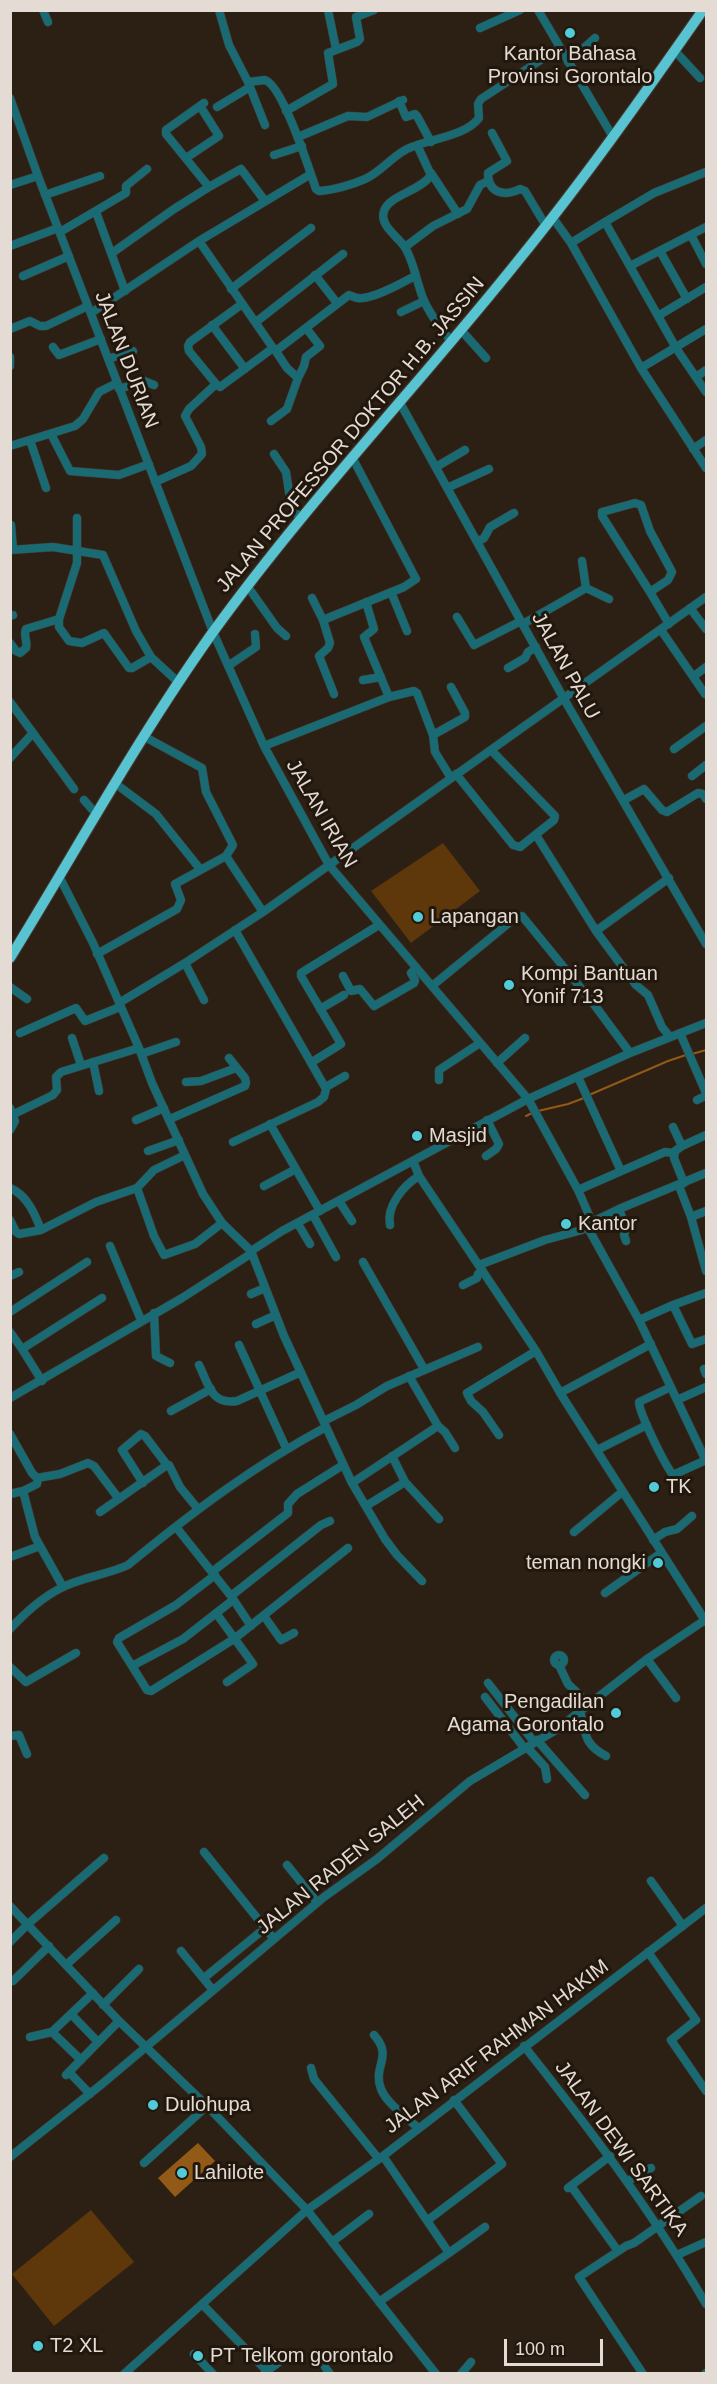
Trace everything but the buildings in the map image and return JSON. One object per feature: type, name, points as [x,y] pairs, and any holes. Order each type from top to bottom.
[{"type":"highway","name":"JALAN PROFESSOR DOKTOR H.B. JASSIN","points":[[10,958],[145,737],[213,632],[300,519],[550,222],[703,10]]},
{"type":"street","points":[[43,10],[48,22]]},
{"type":"street","points":[[219,10],[229,45],[249,85],[265,125]]},
{"type":"street","points":[[328,10],[336,49]]},
{"type":"street","points":[[286,111],[333,84],[328,55],[358,40],[356,17],[374,10]]},
{"type":"street","points":[[480,28],[520,10]]},
{"type":"street","points":[[538,10],[613,137]]},
{"type":"street","points":[[568,62],[595,39]]},
{"type":"street","points":[[217,107],[249,85],[265,80],[271,83],[298,137],[316,189],[319,191],[354,183],[379,172],[393,157],[417,145],[474,124],[479,118],[478,104],[481,99],[559,48]]},
{"type":"street","points":[[675,51],[700,78]]},
{"type":"street","name":"JALAN DURIAN","points":[[10,98],[213,632]]},
{"type":"street","points":[[298,137],[348,116],[367,117],[401,100],[406,117],[415,114],[417,116],[430,142]]},
{"type":"street","points":[[186,158],[219,136],[202,105],[166,130],[166,134],[209,187]]},
{"type":"street","points":[[492,133],[507,161],[488,173],[488,181],[501,194],[507,195],[520,189],[525,191],[550,222],[571,243],[641,368],[706,468]]},
{"type":"street","points":[[417,145],[431,173],[458,214]]},
{"type":"street","points":[[274,155],[302,146]]},
{"type":"street","points":[[10,246],[59,230],[96,212],[126,193],[126,186],[147,169]]},
{"type":"street","points":[[112,253],[174,209],[240,169],[265,201]]},
{"type":"street","points":[[571,243],[654,193],[706,172]]},
{"type":"street","points":[[431,173],[426,181],[390,202],[384,211],[383,218],[387,227],[405,247],[423,301],[451,341]]},
{"type":"street","points":[[10,329],[30,321],[44,327],[89,310],[125,291],[199,242],[311,174]]},
{"type":"street","points":[[10,185],[38,176]]},
{"type":"street","points":[[45,195],[100,176]]},
{"type":"street","points":[[405,247],[433,226],[467,208],[480,184],[488,181]]},
{"type":"street","points":[[96,212],[125,291]]},
{"type":"street","points":[[605,222],[676,348],[706,392]]},
{"type":"street","points":[[630,266],[706,227]]},
{"type":"street","points":[[231,289],[311,228]]},
{"type":"street","points":[[691,235],[706,264]]},
{"type":"street","points":[[199,242],[287,368],[298,378]]},
{"type":"street","points":[[660,251],[687,299]]},
{"type":"street","points":[[256,322],[344,254]]},
{"type":"street","points":[[23,276],[69,256]]},
{"type":"street","points":[[315,275],[337,303]]},
{"type":"street","points":[[242,304],[190,342],[188,348],[216,384],[223,386],[274,349],[280,349],[350,295],[358,298],[367,297],[415,276]]},
{"type":"street","points":[[657,316],[706,287]]},
{"type":"street","points":[[401,312],[423,301]]},
{"type":"street","points":[[212,326],[245,369]]},
{"type":"street","points":[[271,422],[287,409],[306,357],[320,346],[306,328]]},
{"type":"street","points":[[641,368],[706,329]]},
{"type":"street","points":[[461,330],[486,358]]},
{"type":"street","points":[[53,347],[59,355],[101,339]]},
{"type":"street","points":[[108,359],[133,351]]},
{"type":"street","points":[[10,357],[10,366]]},
{"type":"street","points":[[696,377],[706,370]]},
{"type":"street","points":[[10,446],[75,426],[83,419],[96,395],[118,386],[146,381],[154,386]]},
{"type":"street","points":[[155,482],[191,466],[202,454],[201,447],[185,416],[189,409],[216,384]]},
{"type":"street","name":"JALAN PALU","points":[[399,401],[564,699],[706,944]]},
{"type":"street","points":[[51,434],[70,471],[119,475],[148,464]]},
{"type":"street","points":[[30,440],[46,488]]},
{"type":"street","points":[[693,449],[706,440]]},
{"type":"street","points":[[436,467],[465,450]]},
{"type":"street","points":[[274,454],[286,472],[291,505],[300,519]]},
{"type":"street","points":[[323,620],[391,592],[416,579],[352,457]]},
{"type":"street","points":[[447,488],[489,469]]},
{"type":"street","points":[[650,592],[668,580],[672,572],[650,531],[641,505],[635,503],[602,512],[603,520],[669,624]]},
{"type":"street","points":[[477,542],[484,538],[490,526],[514,513]]},
{"type":"street","points":[[77,518],[75,570],[59,620],[61,631],[69,640],[85,642],[104,633],[129,668],[151,657]]},
{"type":"street","points":[[11,525],[12,550],[53,547],[99,554],[106,558],[122,601],[151,657],[179,683]]},
{"type":"street","points":[[582,561],[586,588]]},
{"type":"street","points":[[248,587],[277,628],[286,636]]},
{"type":"street","points":[[457,617],[474,645],[586,588]]},
{"type":"street","points":[[586,588],[609,599]]},
{"type":"street","points":[[391,592],[407,631]]},
{"type":"street","points":[[20,1033],[76,1008],[85,1021],[119,1005],[263,912],[706,597]]},
{"type":"street","points":[[312,598],[323,620],[330,643],[319,656],[334,694]]},
{"type":"street","points":[[366,602],[374,629],[364,637],[389,698]]},
{"type":"street","points":[[690,608],[706,629]]},
{"type":"street","points":[[10,643],[16,651],[20,652],[27,645],[26,629],[59,620]]},
{"type":"street","points":[[661,630],[705,694]]},
{"type":"street","name":"JALAN IRIAN","points":[[213,632],[264,746],[329,865],[531,1103],[578,1190],[590,1225],[651,1344],[706,1461]]},
{"type":"street","points":[[228,666],[256,647],[255,634]]},
{"type":"street","points":[[508,669],[525,658],[528,652],[536,647]]},
{"type":"street","points":[[694,676],[706,667]]},
{"type":"street","points":[[363,680],[366,682],[381,677]]},
{"type":"street","points":[[433,735],[465,717],[451,687]]},
{"type":"street","points":[[264,746],[411,690],[416,692],[433,735],[435,752],[514,847],[520,847],[536,836],[554,820],[555,816],[491,750]]},
{"type":"street","points":[[10,702],[74,789]]},
{"type":"street","points":[[674,749],[706,726]]},
{"type":"street","points":[[10,758],[33,733]]},
{"type":"street","points":[[97,954],[177,909],[181,904],[175,884],[226,855],[233,845],[206,792],[201,767],[145,737]]},
{"type":"street","points":[[692,776],[706,765]]},
{"type":"street","points":[[116,784],[156,814],[200,869]]},
{"type":"street","points":[[624,800],[644,789],[662,810],[667,812],[700,793],[706,799]]},
{"type":"street","points":[[84,800],[97,815]]},
{"type":"street","points":[[536,836],[596,931],[636,985],[648,995],[662,1027],[670,1037]]},
{"type":"street","points":[[226,855],[263,912]]},
{"type":"street","points":[[59,876],[97,954],[207,1203],[222,1223],[251,1252],[276,1315],[352,1483],[397,1555],[422,1581]]},
{"type":"street","points":[[596,931],[669,878]]},
{"type":"street","points":[[432,986],[520,916],[550,949],[630,1053]]},
{"type":"street","points":[[312,1062],[341,1044],[301,973],[379,925]]},
{"type":"street","points":[[233,1142],[318,1102],[324,1097],[326,1087],[235,930]]},
{"type":"street","points":[[185,963],[204,999]]},
{"type":"street","points":[[343,976],[351,991],[360,989],[374,1006],[414,983],[415,980],[411,974],[416,968]]},
{"type":"street","points":[[10,987],[27,999]]},
{"type":"street","points":[[320,1009],[344,995]]},
{"type":"street","points":[[10,1398],[208,1282],[251,1252],[316,1213],[578,1077],[630,1053],[706,1023]]},
{"type":"street","points":[[680,1033],[706,1090],[705,1096],[697,1100]]},
{"type":"street","points":[[72,1038],[81,1065]]},
{"type":"street","points":[[497,1063],[525,1038]]},
{"type":"street","points":[[10,1130],[15,1125],[12,1111],[53,1095],[57,1090],[58,1073],[81,1065],[176,1042]]},
{"type":"street","points":[[439,1080],[439,1070],[480,1043]]},
{"type":"street","points":[[170,1119],[243,1087],[246,1083],[245,1078],[229,1058]]},
{"type":"street","points":[[93,1062],[99,1091]]},
{"type":"street","points":[[186,1082],[201,1081],[236,1068]]},
{"type":"street","points":[[326,1087],[345,1076]]},
{"type":"street","points":[[578,1077],[621,1172]]},
{"type":"street","points":[[136,1120],[164,1108]]},
{"type":"street","points":[[270,1124],[296,1169],[336,1257]]},
{"type":"street","points":[[486,1156],[498,1147],[489,1124]]},
{"type":"street","points":[[673,1127],[682,1146]]},
{"type":"street","points":[[578,1190],[665,1152],[674,1153],[682,1146],[706,1135]]},
{"type":"street","points":[[148,1151],[179,1140]]},
{"type":"street","points":[[674,1153],[691,1218],[704,1246],[706,1271]]},
{"type":"street","points":[[10,1220],[19,1234],[41,1230],[96,1202],[136,1188],[154,1170],[185,1155]]},
{"type":"street","points":[[414,1163],[536,1351],[622,1492],[706,1621]]},
{"type":"street","points":[[264,1186],[296,1169]]},
{"type":"street","points":[[464,1285],[478,1277],[481,1268],[590,1225],[619,1209],[706,1173]]},
{"type":"street","points":[[390,1225],[392,1207],[407,1184],[419,1174]]},
{"type":"street","points":[[10,1188],[17,1191],[30,1206],[41,1230]]},
{"type":"street","points":[[136,1188],[154,1236],[164,1255],[195,1244],[222,1223]]},
{"type":"street","points":[[339,1202],[352,1221]]},
{"type":"street","points":[[619,1209],[626,1228],[624,1235],[626,1241]]},
{"type":"street","points":[[691,1218],[706,1211]]},
{"type":"street","points":[[298,1224],[310,1244]]},
{"type":"street","points":[[110,1246],[141,1320]]},
{"type":"street","points":[[10,1312],[87,1262]]},
{"type":"street","points":[[363,1262],[424,1369]]},
{"type":"street","points":[[10,1276],[19,1272]]},
{"type":"street","points":[[251,1294],[266,1288]]},
{"type":"street","points":[[639,1320],[706,1293]]},
{"type":"street","points":[[22,1349],[102,1298]]},
{"type":"street","points":[[673,1305],[690,1342],[693,1345],[706,1339]]},
{"type":"street","points":[[154,1313],[156,1356],[170,1363]]},
{"type":"street","points":[[256,1324],[276,1315]]},
{"type":"street","points":[[10,1332],[42,1381]]},
{"type":"street","points":[[560,1393],[651,1344]]},
{"type":"street","points":[[239,1345],[286,1448]]},
{"type":"street","points":[[11,1627],[63,1587],[110,1573],[128,1564],[237,1480],[325,1424],[409,1376],[478,1347]]},
{"type":"street","points":[[499,1435],[467,1393],[536,1351]]},
{"type":"street","points":[[199,1365],[219,1401],[226,1403],[260,1391],[301,1371]]},
{"type":"street","points":[[409,1376],[438,1426],[455,1448]]},
{"type":"street","points":[[671,1387],[639,1402],[638,1406],[673,1475],[706,1461]]},
{"type":"street","points":[[676,1400],[706,1387]]},
{"type":"street","points":[[171,1411],[211,1389]]},
{"type":"street","points":[[597,1450],[647,1425]]},
{"type":"street","points":[[352,1483],[438,1426]]},
{"type":"street","points":[[10,1434],[32,1473],[38,1478]]},
{"type":"street","points":[[143,1483],[122,1452],[123,1448],[138,1436],[145,1436],[167,1465],[173,1468],[180,1487],[198,1509]]},
{"type":"street","points":[[393,1456],[405,1482],[439,1519]]},
{"type":"street","points":[[38,1478],[88,1463],[94,1466],[118,1499]]},
{"type":"street","points":[[100,1512],[167,1465]]},
{"type":"street","points":[[344,1465],[297,1494],[286,1507],[288,1513],[176,1605],[119,1638],[117,1642],[150,1692],[251,1626],[348,1548]]},
{"type":"street","points":[[10,1494],[37,1484],[38,1478]]},
{"type":"street","points":[[366,1506],[405,1482]]},
{"type":"street","points":[[23,1491],[31,1525],[63,1587]]},
{"type":"street","points":[[574,1532],[622,1492]]},
{"type":"street","points":[[653,1540],[665,1532],[677,1529],[692,1516]]},
{"type":"street","points":[[132,1666],[183,1639],[330,1521]]},
{"type":"street","points":[[176,1527],[251,1626]]},
{"type":"street","points":[[10,1557],[40,1546]]},
{"type":"street","points":[[605,1593],[661,1553]]},
{"type":"street","points":[[216,1612],[253,1664],[227,1682]]},
{"type":"street","points":[[264,1616],[281,1640],[294,1633]]},
{"type":"street","name":"JALAN RADEN SALEH","points":[[10,2157],[90,2094],[317,1902],[377,1859],[470,1781],[556,1730],[647,1659],[706,1621]]},
{"type":"street","points":[[10,1667],[26,1682],[76,1653]]},
{"type":"street","points":[[647,1659],[676,1698]]},
{"type":"street","points":[[559,1665],[568,1684],[589,1704]]},
{"type":"street","points":[[488,1683],[531,1744],[545,1767],[547,1779]]},
{"type":"street","points":[[485,1697],[585,1795]]},
{"type":"street","points":[[580,1711],[585,1737],[594,1748],[606,1756]]},
{"type":"street","points":[[10,1736],[19,1734],[27,1754]]},
{"type":"street","points":[[204,1852],[274,1939]]},
{"type":"street","points":[[10,1942],[104,1858]]},
{"type":"street","points":[[286,1865],[317,1902]]},
{"type":"street","points":[[651,1881],[683,1926]]},
{"type":"street","points":[[10,1906],[103,2005],[207,2106],[307,2210],[433,2372]]},
{"type":"street","name":"JALAN ARIF RAHMAN HAKIM","points":[[124,2373],[134,2370],[307,2210],[381,2157],[706,1908]]},
{"type":"street","points":[[66,1965],[116,1920]]},
{"type":"street","points":[[204,1978],[260,1933]]},
{"type":"street","points":[[13,1981],[49,1946]]},
{"type":"street","points":[[181,1951],[212,1989]]},
{"type":"street","points":[[648,1952],[696,2020],[671,2040],[706,2091]]},
{"type":"street","points":[[103,2005],[139,1969]]},
{"type":"street","points":[[30,2037],[52,2031],[93,1993]]},
{"type":"street","points":[[71,2014],[98,2042]]},
{"type":"street","points":[[90,2094],[67,2073],[119,2021]]},
{"type":"street","points":[[52,2031],[81,2060]]},
{"type":"street","points":[[374,2034],[383,2046],[379,2074],[382,2092],[418,2128]]},
{"type":"street","name":"JALAN DEWI SARTIKA","points":[[524,2046],[628,2181],[703,2291],[706,2304]]},
{"type":"street","points":[[311,2068],[314,2079],[381,2157],[428,2220],[449,2253]]},
{"type":"street","points":[[428,2220],[501,2164],[454,2100]]},
{"type":"street","points":[[144,2163],[207,2106]]},
{"type":"street","points":[[610,2156],[569,2188],[618,2251]]},
{"type":"street","points":[[628,2181],[651,2168]]},
{"type":"street","points":[[643,2373],[579,2277],[634,2243],[701,2196]]},
{"type":"street","points":[[332,2241],[369,2214]]},
{"type":"street","points":[[379,2302],[485,2227]]},
{"type":"street","points":[[677,2255],[706,2242]]},
{"type":"street","points":[[203,2305],[266,2373],[286,2357]]},
{"type":"street","points":[[194,2354],[213,2373]]},
{"type":"street","points":[[318,2356],[330,2373]]},
{"type":"street","points":[[461,2373],[471,2362]]},
{"type":"shaded area","name":"Lapangan","points":[[443,843],[480,891],[411,943],[371,891]]},
{"type":"shaded area","name":"Lahilote","points":[[198,2143],[215,2161],[175,2197],[158,2178]]},
{"type":"shaded area","points":[[91,2210],[134,2262],[54,2326],[12,2274]]},
{"type":"waterway","points":[[692,1054],[706,1050]]},
{"type":"waterway","points":[[589,1095],[686,1055]]},
{"type":"waterway","points":[[538,1111],[584,1098]]},
{"type":"waterway","points":[[526,1116],[532,1113]]},
{"type":"place","name":"Kantor Bahasa Provinsi Gorontalo","points":[[570,33]]},
{"type":"place","name":"Lapangan","points":[[418,917]]},
{"type":"place","name":"Kompi Bantuan Yonif 713","points":[[509,985]]},
{"type":"place","name":"Masjid","points":[[417,1136]]},
{"type":"place","name":"Kantor","points":[[566,1224]]},
{"type":"place","name":"TK","points":[[654,1487]]},
{"type":"place","name":"teman nongki","points":[[658,1563]]},
{"type":"place","name":"Pengadilan Agama Gorontalo","points":[[616,1713]]},
{"type":"place","name":"Dulohupa","points":[[153,2105]]},
{"type":"place","name":"Lahilote","points":[[182,2173]]},
{"type":"place","name":"T2 XL","points":[[38,2346]]},
{"type":"place","name":"PT Telkom gorontalo","points":[[198,2356]]}]
